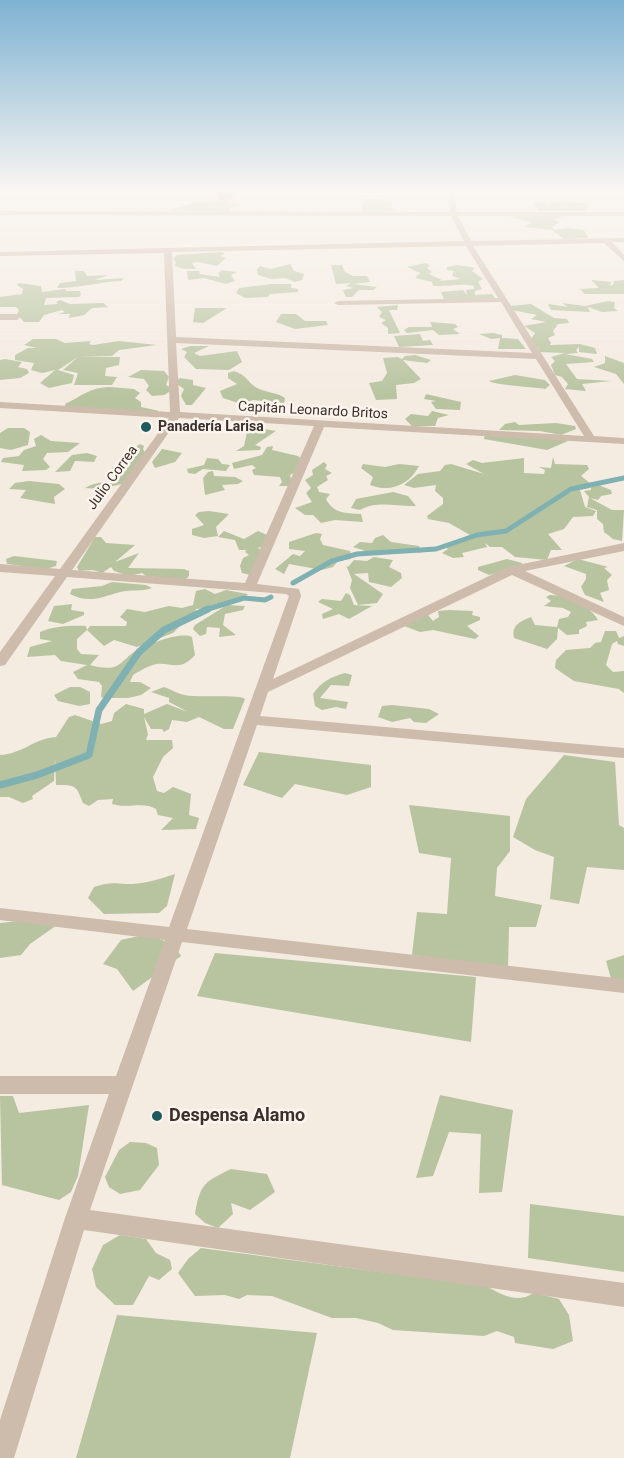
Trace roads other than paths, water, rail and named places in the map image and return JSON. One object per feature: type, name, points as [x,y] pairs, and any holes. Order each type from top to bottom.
[{"type":"street","points":[[169,260],[175,417]]},
{"type":"street","points":[[478,260],[591,439]]},
{"type":"street","points":[[338,303],[502,300]]},
{"type":"street","points":[[0,317],[18,317]]},
{"type":"street","points":[[173,340],[298,348],[538,356]]},
{"type":"street","name":"Capitán Leonardo Britos","points":[[0,405],[320,426],[624,441]]},
{"type":"street","name":"Julio Correa","points":[[0,662],[175,417]]},
{"type":"street","points":[[249,588],[320,426]]},
{"type":"street","points":[[261,690],[512,570],[624,548]]},
{"type":"street","points":[[0,568],[288,590],[294,592],[295,596],[76,1218],[1,1458]]},
{"type":"street","points":[[512,570],[624,622]]},
{"type":"street","points":[[250,720],[624,753]]},
{"type":"street","points":[[0,914],[624,986]]},
{"type":"street","points":[[0,1085],[122,1084]]},
{"type":"street","points":[[76,1218],[624,1295]]},
{"type":"waterway","points":[[293,583],[332,561],[357,554],[436,549],[477,535],[506,531],[571,489],[624,478]]},
{"type":"waterway","points":[[208,609],[244,598],[265,600],[271,597]]},
{"type":"waterway","points":[[0,785],[37,775],[89,755],[99,710],[139,652],[164,630],[208,609]]},
{"type":"place","name":"Panadería Larisa","points":[[146,427]]},
{"type":"place","name":"Despensa Alamo","points":[[157,1116]]}]
